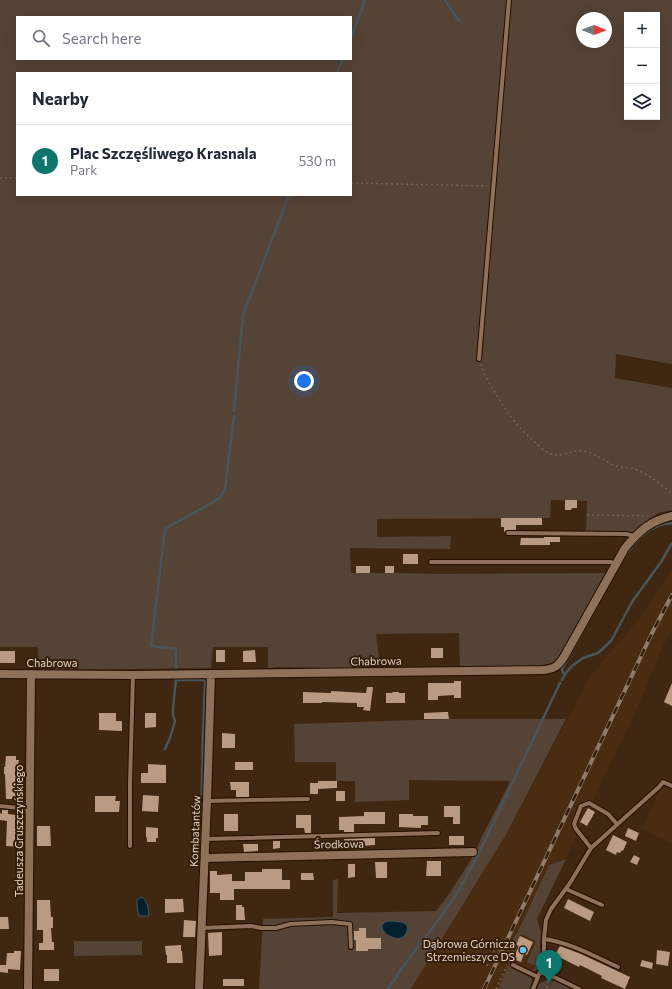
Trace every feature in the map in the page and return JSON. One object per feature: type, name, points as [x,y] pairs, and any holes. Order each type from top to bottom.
[{"type":"street","name":"Chabrowa","points":[[0,674],[133,675],[552,669],[558,665],[564,657],[617,565],[625,548],[641,530],[659,519],[672,516]]},
{"type":"street","name":"Tadeusza Gruszczyńskiego","points":[[28,989],[31,674]]},
{"type":"street","name":"Kombatantów","points":[[199,989],[206,839],[210,674]]},
{"type":"street","name":"Środkowa","points":[[205,858],[473,852]]},
{"type":"lane","points":[[479,359],[509,0]]},
{"type":"lane","points":[[508,533],[626,534],[635,536]]},
{"type":"lane","points":[[431,562],[611,562],[617,565]]},
{"type":"lane","points":[[130,846],[133,675]]},
{"type":"lane","points":[[533,989],[544,962],[546,920],[551,909],[570,883],[591,848],[659,787],[662,782],[672,786]]},
{"type":"lane","points":[[207,801],[308,799]]},
{"type":"lane","points":[[591,848],[576,829],[574,824],[581,806],[589,803],[608,814],[617,824]]},
{"type":"lane","points":[[0,806],[30,809]]},
{"type":"lane","points":[[206,839],[438,833]]},
{"type":"lane","points":[[566,888],[602,905]]},
{"type":"lane","points":[[202,928],[251,926],[276,928],[290,924],[332,922],[350,924],[351,947]]},
{"type":"lane","points":[[544,939],[558,941],[618,967]]},
{"type":"lane","points":[[513,965],[538,977]]},
{"type":"lane","points":[[540,972],[579,989]]},
{"type":"path","points":[[0,178],[16,178]]},
{"type":"path","points":[[352,183],[494,186]]},
{"type":"path","points":[[479,359],[482,369],[501,403],[529,438],[543,450],[555,455],[564,455],[581,450],[589,452],[616,466],[636,469],[648,475],[672,494]]},
{"type":"path","points":[[587,515],[647,516],[654,522]]},
{"type":"path","points":[[486,966],[497,944],[500,946],[498,950],[505,954],[507,950],[509,950],[507,955],[511,957],[496,989]]},
{"type":"path","points":[[547,975],[547,989]]},
{"type":"shaded area","points":[[0,0],[672,0],[672,364],[616,354],[615,378],[672,388],[672,510],[658,513],[632,533],[586,533],[587,501],[551,500],[550,518],[377,519],[377,537],[451,536],[450,549],[350,548],[351,573],[607,573],[561,654],[554,662],[542,666],[460,668],[459,633],[376,634],[379,669],[268,668],[268,647],[213,647],[211,668],[39,670],[38,647],[0,647]]},
{"type":"shaded area","points":[[672,570],[672,630],[662,648],[638,706],[537,919],[541,932],[537,960],[523,989],[411,989],[507,833],[591,675],[643,614]]},
{"type":"shaded area","points":[[449,719],[566,719],[507,833],[411,989],[259,989],[263,919],[333,917],[333,880],[338,879],[337,913],[436,911],[449,894],[474,855],[510,781],[409,780],[409,800],[355,802],[355,781],[336,781],[336,762],[295,762],[294,724]]},
{"type":"shaded area","points":[[663,787],[672,788],[672,843],[642,829]]},
{"type":"shaded area","points":[[566,859],[537,919],[541,932],[540,959],[538,968],[536,971],[532,971],[535,966],[527,962],[536,941],[521,934],[515,947],[517,948],[511,961],[514,963],[511,968],[531,978],[532,982],[529,989],[498,989],[513,956],[509,954],[511,950],[511,943],[549,865]]},
{"type":"shaded area","points":[[74,941],[142,941],[142,955],[74,956]]},
{"type":"shaded area","points":[[547,980],[556,981],[570,989],[537,989],[539,984]]},
{"type":"water","points":[[142,897],[147,903],[149,916],[139,916],[137,899]]},
{"type":"water","points":[[389,921],[406,924],[407,931],[403,937],[392,937],[384,932],[382,926],[384,923]]},
{"type":"building","points":[[565,500],[577,500],[577,508],[565,510]]},
{"type":"building","points":[[501,518],[542,518],[542,525],[516,525],[516,530],[508,530],[504,532],[504,527],[501,527]]},
{"type":"building","points":[[560,537],[560,542],[550,542],[550,545],[520,545],[521,538]]},
{"type":"building","points":[[403,554],[418,554],[418,564],[403,564]]},
{"type":"building","points":[[356,566],[370,566],[370,573],[356,573]]},
{"type":"building","points":[[385,566],[394,566],[394,573],[385,573]]},
{"type":"building","points":[[431,648],[443,648],[443,658],[431,658]]},
{"type":"building","points":[[216,650],[225,650],[225,662],[216,662]]},
{"type":"building","points":[[255,650],[256,662],[243,662],[243,651]]},
{"type":"building","points":[[0,651],[15,651],[15,663],[0,663]]},
{"type":"building","points":[[454,681],[461,681],[461,698],[454,698],[454,695],[438,696],[438,700],[428,700],[428,683],[454,683]]},
{"type":"building","points":[[672,683],[672,706],[664,702]]},
{"type":"building","points":[[367,687],[373,687],[370,711],[363,710],[364,707],[357,707],[357,703],[303,703],[303,692],[331,693],[331,691],[366,693]]},
{"type":"building","points":[[386,693],[405,693],[405,703],[386,703]]},
{"type":"building","points":[[448,712],[449,719],[424,719],[424,713]]},
{"type":"building","points":[[99,713],[116,713],[116,721],[122,721],[122,731],[99,730]]},
{"type":"building","points":[[145,713],[156,713],[156,727],[145,728]]},
{"type":"building","points":[[222,733],[235,734],[235,748],[222,748]]},
{"type":"building","points":[[6,756],[16,756],[16,760],[19,760],[17,767],[18,799],[6,799],[4,767]]},
{"type":"building","points":[[235,762],[253,762],[253,770],[235,770]]},
{"type":"building","points":[[148,764],[166,765],[166,783],[141,783],[141,773],[148,773]]},
{"type":"building","points":[[318,781],[337,781],[337,788],[318,789],[318,794],[310,794],[310,783],[318,783]]},
{"type":"building","points":[[230,782],[249,782],[249,797],[236,797],[236,790],[231,790]]},
{"type":"building","points":[[336,791],[345,791],[345,801],[336,801]]},
{"type":"building","points":[[143,795],[159,796],[158,812],[142,811]]},
{"type":"building","points":[[95,796],[116,796],[115,801],[120,801],[119,812],[95,812]]},
{"type":"building","points":[[444,806],[460,806],[460,824],[453,824],[453,817],[444,817]]},
{"type":"building","points":[[588,808],[595,812],[587,826],[580,822]]},
{"type":"building","points":[[2,810],[8,810],[8,814],[16,815],[15,829],[21,829],[21,847],[6,846],[7,821],[0,820],[0,813],[2,814]]},
{"type":"building","points":[[364,812],[385,812],[385,824],[354,824],[354,832],[344,832],[344,830],[339,830],[339,817],[364,816]]},
{"type":"building","points":[[224,814],[238,814],[238,831],[224,831]]},
{"type":"building","points":[[399,814],[428,816],[428,825],[421,825],[421,828],[399,827]]},
{"type":"building","points":[[296,815],[311,815],[311,833],[305,833],[304,828],[296,828]]},
{"type":"building","points":[[37,826],[50,826],[51,846],[37,846]]},
{"type":"building","points":[[146,827],[158,828],[158,838],[156,838],[156,842],[147,842]]},
{"type":"building","points":[[628,828],[639,833],[636,841],[625,836]]},
{"type":"building","points":[[613,835],[627,842],[623,851],[622,850],[620,853],[617,852],[616,855],[606,850]]},
{"type":"building","points":[[449,836],[464,836],[464,845],[449,845]]},
{"type":"building","points":[[375,838],[375,845],[345,847],[344,839]]},
{"type":"building","points":[[273,841],[280,841],[280,848],[273,849]]},
{"type":"building","points":[[243,844],[258,844],[258,851],[244,852]]},
{"type":"building","points":[[634,855],[640,858],[637,865],[630,862]]},
{"type":"building","points":[[427,861],[441,861],[441,876],[426,876]]},
{"type":"building","points":[[375,862],[387,862],[387,878],[376,878]]},
{"type":"building","points":[[348,864],[355,864],[355,877],[348,878]]},
{"type":"building","points":[[262,869],[282,869],[282,880],[290,880],[290,889],[234,889],[234,900],[220,900],[220,893],[210,893],[210,871],[217,871],[217,875],[232,874],[232,881],[245,881],[245,872],[262,872]]},
{"type":"building","points":[[301,873],[313,873],[314,880],[301,880]]},
{"type":"building","points":[[165,899],[183,899],[184,912],[165,913]]},
{"type":"building","points":[[568,899],[594,912],[590,921],[564,908]]},
{"type":"building","points":[[37,900],[50,900],[51,917],[53,917],[53,928],[51,928],[54,950],[39,950],[39,943],[43,943],[43,930],[37,930]]},
{"type":"building","points":[[236,905],[242,905],[242,907],[244,907],[245,920],[236,920]]},
{"type":"building","points":[[0,917],[8,917],[9,929],[0,929]]},
{"type":"building","points":[[184,920],[196,921],[195,937],[183,937]]},
{"type":"building","points":[[359,928],[366,928],[366,938],[381,938],[381,949],[356,951],[354,931],[359,931]]},
{"type":"building","points":[[222,932],[222,955],[209,956],[208,933]]},
{"type":"building","name":"Dąbrowa Górnicza Strzemieszyce DS","points":[[520,936],[533,942],[527,955],[524,954],[521,962],[513,959],[519,946],[516,945]]},
{"type":"building","points":[[181,945],[183,963],[167,963],[165,946]]},
{"type":"building","points":[[560,946],[630,977],[625,989],[601,978],[602,976],[580,965],[579,967],[555,955]]},
{"type":"building","points":[[657,950],[670,952],[668,966],[656,964]]},
{"type":"building","points":[[14,951],[21,951],[20,970],[8,969],[8,973],[0,972],[0,965],[6,965],[7,953],[14,953]]},
{"type":"building","points":[[642,960],[653,963],[652,969],[640,966]]},
{"type":"building","points":[[44,969],[59,969],[59,981],[44,981]]},
{"type":"building","points":[[223,979],[244,979],[244,986],[223,986]]},
{"type":"waterway","points":[[352,36],[365,0]]},
{"type":"waterway","points":[[445,0],[459,21]]},
{"type":"waterway","points":[[337,72],[343,60]]},
{"type":"waterway","points":[[234,411],[243,315],[289,196]]},
{"type":"waterway","points":[[176,668],[176,649],[151,646],[165,529],[220,498],[225,489],[234,416]]},
{"type":"waterway","points":[[624,557],[644,534],[657,526],[672,523]]},
{"type":"waterway","points":[[562,680],[572,666],[583,658],[598,653],[611,641],[632,602],[661,562],[672,543]]},
{"type":"waterway","points":[[565,674],[563,673],[562,669],[604,593]]},
{"type":"waterway","points":[[165,749],[175,721],[173,708],[176,679]]},
{"type":"waterway","points":[[176,680],[205,681],[200,885]]},
{"type":"waterway","points":[[388,989],[458,892],[478,855],[560,683]]},
{"type":"railway","points":[[484,989],[652,633],[672,595]]},
{"type":"place","name":"Dąbrowa Górnicza Strzemieszyce DS","points":[[523,950]]},
{"type":"place","name":"Plac Szczęśliwego Krasnala","points":[[549,983]]}]
